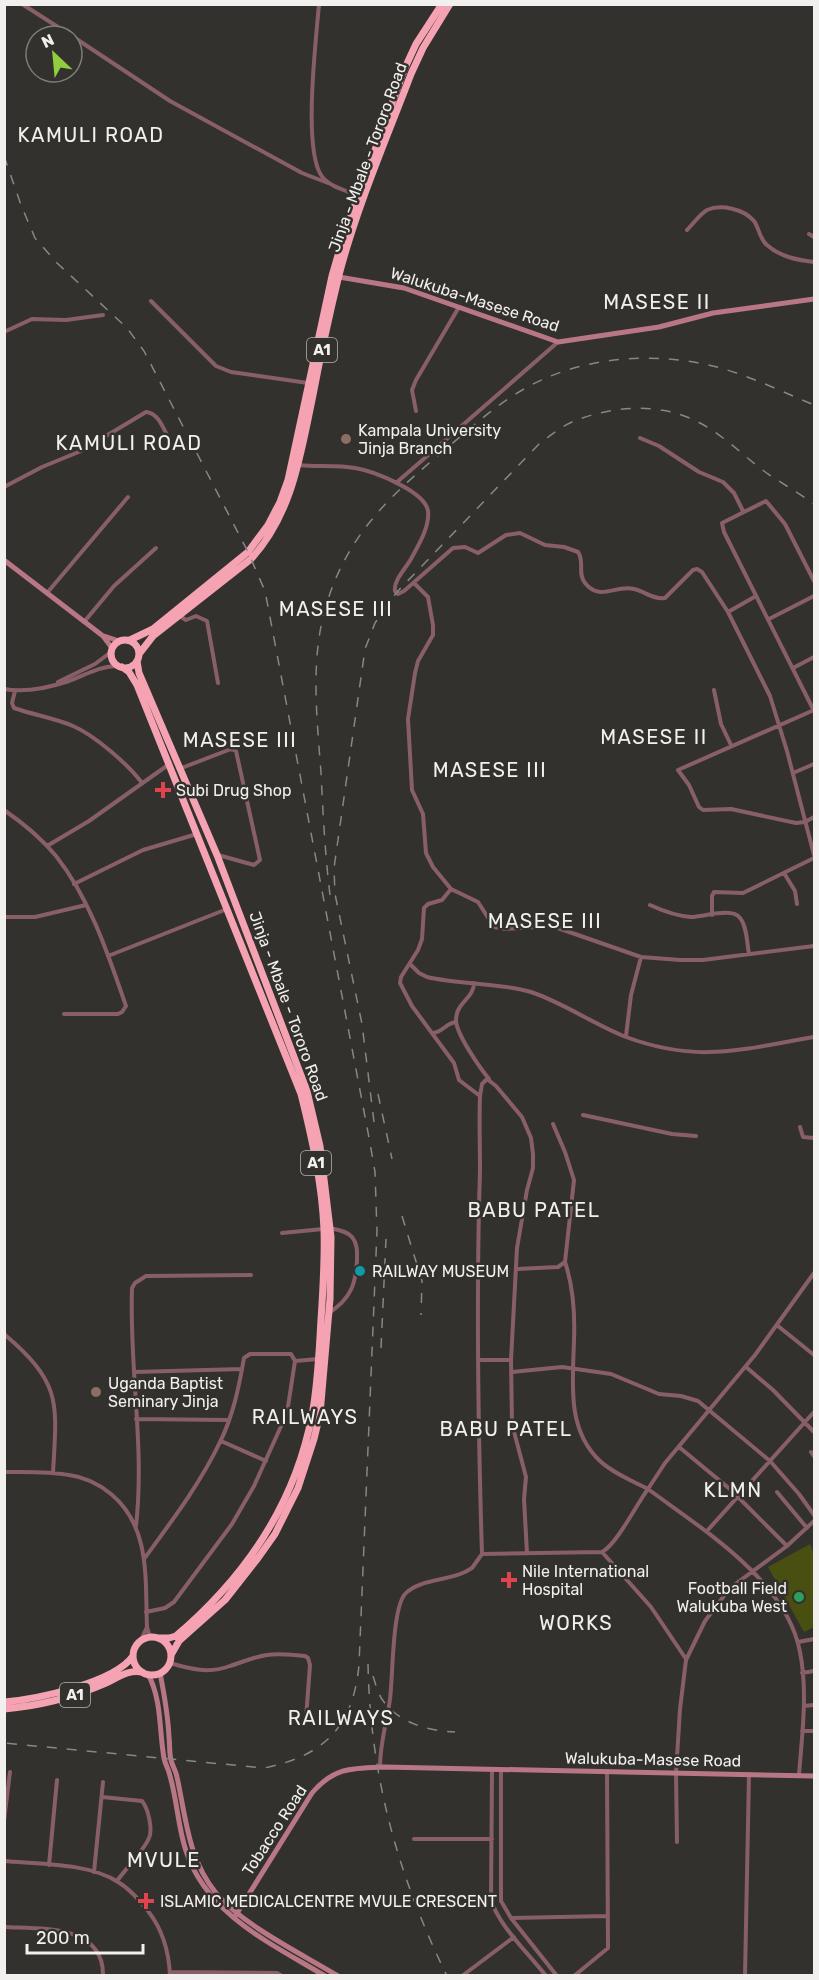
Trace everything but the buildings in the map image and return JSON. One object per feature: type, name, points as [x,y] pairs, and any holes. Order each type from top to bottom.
[{"type":"highway","name":"Jinja - Mbale - Tororo Road","points":[[130,640],[153,629],[248,552],[268,525],[288,480],[333,276],[357,195],[404,70],[416,44],[442,4]]},
{"type":"highway","name":"Jinja - Mbale - Tororo Road","points":[[170,1659],[179,1641],[225,1600],[275,1534],[287,1512],[307,1463],[320,1414],[328,1314],[327,1228],[320,1146],[307,1091],[218,855],[139,673],[138,657],[153,636],[251,558],[264,544],[285,506],[299,465],[339,277],[364,197],[411,74],[423,48],[450,4]]},
{"type":"highway","name":"A1","points":[[112,650],[111,657],[120,666],[130,667],[138,657],[135,643],[130,640],[119,641]]},
{"type":"highway","points":[[112,650],[119,641]]},
{"type":"highway","name":"Jinja - Mbale - Tororo Road","points":[[120,666],[129,672],[137,685],[301,1094],[314,1148],[327,1228],[313,1413],[307,1439],[289,1491],[267,1532],[242,1570],[176,1636],[159,1638]]},
{"type":"highway","name":"A1","points":[[4,1702],[52,1694],[76,1687],[124,1666],[133,1656],[141,1640],[150,1637],[159,1638]]},
{"type":"highway","points":[[159,1638],[166,1643],[170,1659]]},
{"type":"highway","points":[[133,1656],[134,1662],[145,1673]]},
{"type":"highway","name":"A1","points":[[4,1709],[56,1700],[106,1683],[129,1672],[160,1673],[170,1659]]},
{"type":"street","points":[[22,4],[53,24]]},
{"type":"street","points":[[319,4],[312,95],[314,158],[321,175],[328,183]]},
{"type":"street","points":[[84,44],[170,101],[302,173],[357,195]]},
{"type":"street","points":[[687,230],[709,209],[738,210],[755,223],[765,244],[791,258],[814,262]]},
{"type":"street","points":[[809,234],[814,237]]},
{"type":"street","name":"Walukuba-Masese Road","points":[[339,277],[386,284],[460,306],[558,342],[659,327],[713,313],[814,299]]},
{"type":"street","points":[[151,301],[216,366],[231,372],[308,383]]},
{"type":"street","points":[[416,411],[412,390],[416,380],[460,306]]},
{"type":"street","points":[[4,332],[32,319],[66,320],[103,315]]},
{"type":"street","points":[[396,483],[558,342]]},
{"type":"street","points":[[4,487],[42,467],[81,451],[146,412],[153,414],[167,435]]},
{"type":"street","points":[[640,438],[659,446],[699,472],[723,482],[734,493],[744,511]]},
{"type":"street","points":[[299,465],[355,468],[396,483],[421,498],[428,511],[428,519],[421,540],[405,571],[394,585],[394,591],[398,594],[414,583],[453,548],[465,547],[478,553],[506,535],[520,532],[545,545],[564,547],[578,552],[582,561],[580,571],[583,581],[601,593],[632,588],[665,598],[693,570],[697,569],[706,576],[728,612],[770,696],[780,725],[814,856],[743,893],[714,892],[712,915]]},
{"type":"street","points":[[47,593],[128,497]]},
{"type":"street","points":[[814,581],[785,524],[766,501],[722,523],[722,528],[814,711],[731,745],[725,750],[678,770],[689,785],[699,807],[708,810],[731,810],[787,822],[805,822],[814,817]]},
{"type":"street","points":[[84,622],[114,586],[156,548]]},
{"type":"street","points":[[4,560],[103,636],[119,641]]},
{"type":"street","points":[[414,583],[428,597],[433,635],[418,661],[408,718],[410,782],[413,796],[423,814],[426,853],[451,889],[474,898],[494,927],[506,929],[552,926],[641,957],[703,960],[814,946]]},
{"type":"street","points":[[728,612],[756,596]]},
{"type":"street","points":[[769,619],[814,596]]},
{"type":"street","points":[[179,615],[186,620],[196,616],[207,621],[218,683]]},
{"type":"street","points":[[52,686],[95,664],[112,650],[103,636]]},
{"type":"street","points":[[792,668],[814,657]]},
{"type":"street","points":[[4,689],[34,690],[67,682],[107,666],[120,666]]},
{"type":"street","points":[[714,690],[721,724],[731,745]]},
{"type":"street","points":[[15,691],[12,704],[14,708],[78,729],[128,766],[142,783]]},
{"type":"street","points":[[179,769],[235,749],[260,860],[259,863],[251,864],[218,855]]},
{"type":"street","points":[[47,846],[89,821],[169,764]]},
{"type":"street","points":[[793,774],[814,764]]},
{"type":"street","points":[[4,810],[47,846],[74,884],[86,905],[108,956],[126,1005],[125,1009],[118,1014],[64,1014]]},
{"type":"street","points":[[74,884],[142,850],[197,834]]},
{"type":"street","points":[[784,873],[795,891],[797,904]]},
{"type":"street","points":[[451,889],[442,900],[428,904],[424,908],[422,939],[410,964],[401,976],[400,985],[412,1006],[454,1063],[459,1080],[480,1096]]},
{"type":"street","points":[[4,917],[35,917],[86,905]]},
{"type":"street","points":[[650,905],[667,913],[683,916],[732,912],[741,918],[749,954]]},
{"type":"street","points":[[108,956],[227,909]]},
{"type":"street","points":[[626,1036],[631,994],[641,957]]},
{"type":"street","points":[[410,964],[427,977],[510,987],[540,995],[626,1036],[674,1050],[708,1053],[742,1051],[814,1037]]},
{"type":"street","points":[[474,983],[472,992],[457,1013],[456,1022],[484,1072],[522,1117],[531,1138],[533,1154],[533,1168],[520,1229],[511,1360],[512,1424],[525,1472],[527,1553]]},
{"type":"street","points":[[433,1034],[440,1032],[449,1023],[456,1022]]},
{"type":"street","points":[[380,1767],[384,1724],[390,1699],[393,1652],[402,1598],[414,1588],[465,1572],[472,1568],[482,1554],[478,1360],[480,1096],[484,1072]]},
{"type":"street","points":[[482,1084],[486,1079],[490,1079]]},
{"type":"street","points":[[583,1115],[672,1134],[696,1136]]},
{"type":"street","points":[[553,1124],[574,1179],[566,1262],[573,1302],[573,1407],[582,1437],[592,1452],[607,1467],[648,1489],[707,1531],[753,1571],[783,1611],[798,1642],[802,1673],[804,1706],[799,1775]]},
{"type":"street","points":[[800,1127],[803,1137],[814,1138]]},
{"type":"street","points":[[282,1233],[327,1228],[347,1233],[353,1238],[357,1252],[356,1279],[346,1298],[328,1314]]},
{"type":"street","points":[[516,1269],[558,1267],[566,1262]]},
{"type":"street","points":[[482,1554],[602,1552],[614,1542],[629,1515],[679,1447],[778,1326],[814,1273]]},
{"type":"street","points":[[136,1526],[139,1494],[130,1326],[132,1288],[135,1283],[146,1276],[251,1275]]},
{"type":"street","points":[[778,1326],[814,1355]]},
{"type":"street","points":[[4,1334],[36,1364],[46,1379],[54,1399],[56,1419],[53,1473]]},
{"type":"street","points":[[144,1559],[198,1481],[221,1440],[239,1389],[244,1358],[250,1354],[291,1354],[295,1361],[289,1406],[266,1461],[240,1511],[183,1592],[169,1606],[146,1612]]},
{"type":"street","points":[[295,1361],[318,1359]]},
{"type":"street","points":[[478,1360],[511,1360]]},
{"type":"street","points":[[512,1372],[562,1367],[611,1374],[659,1394],[689,1397],[698,1401],[770,1461],[784,1475],[814,1515]]},
{"type":"street","points":[[746,1367],[814,1432]]},
{"type":"street","points":[[134,1372],[242,1369]]},
{"type":"street","points":[[707,1531],[814,1412]]},
{"type":"street","points":[[136,1419],[228,1420]]},
{"type":"street","points":[[221,1440],[266,1461]]},
{"type":"street","points":[[679,1447],[738,1497],[787,1546]]},
{"type":"street","points":[[4,1472],[53,1473],[80,1477],[106,1490],[123,1505],[136,1526],[144,1559],[147,1627],[150,1637]]},
{"type":"street","points":[[777,1492],[807,1528]]},
{"type":"street","points":[[677,1842],[676,1773],[680,1709],[686,1660],[696,1636],[730,1588],[787,1546],[814,1521]]},
{"type":"street","points":[[602,1552],[651,1607],[686,1660]]},
{"type":"street","points":[[141,1640],[147,1627]]},
{"type":"street","points":[[798,1642],[814,1639]]},
{"type":"street","points":[[170,1659],[199,1671],[208,1671],[269,1654],[305,1656],[310,1665],[306,1718]]},
{"type":"street","points":[[802,1673],[814,1671]]},
{"type":"street","points":[[145,1673],[155,1686],[163,1734],[164,1759],[170,1776],[185,1850],[200,1881],[220,1905],[251,1931],[324,1973],[334,1975]]},
{"type":"street","points":[[160,1673],[171,1759],[177,1775],[191,1846],[200,1866],[217,1893],[267,1934],[324,1973]]},
{"type":"street","points":[[804,1706],[814,1705]]},
{"type":"street","points":[[802,1731],[814,1731]]},
{"type":"street","name":"Tobacco Road","points":[[234,1918],[308,1799],[323,1781],[338,1772],[380,1767],[492,1770]]},
{"type":"street","points":[[492,1770],[491,1899],[493,1906],[514,1937],[546,1976]]},
{"type":"street","name":"Walukuba-Masese Road","points":[[492,1770],[814,1776]]},
{"type":"street","points":[[501,1771],[500,1895],[505,1908],[555,1975]]},
{"type":"street","points":[[574,1976],[608,1948],[607,1771]]},
{"type":"street","points":[[4,1821],[10,1772]]},
{"type":"street","points":[[745,1976],[749,1774]]},
{"type":"street","points":[[48,1865],[57,1780]]},
{"type":"street","points":[[94,1872],[103,1782]]},
{"type":"street","points":[[102,1797],[141,1800],[146,1807],[150,1837],[117,1881]]},
{"type":"street","points":[[492,1824],[500,1825]]},
{"type":"street","points":[[414,1839],[492,1839]]},
{"type":"street","points":[[492,1853],[500,1854]]},
{"type":"street","points":[[4,1861],[94,1872],[117,1881],[140,1901],[152,1916],[166,1944],[170,1973],[279,1974]]},
{"type":"street","points":[[512,1918],[607,1916]]},
{"type":"street","points":[[4,1926],[62,1931],[78,1936],[93,1946],[99,1954],[103,1964],[103,1976]]},
{"type":"street","points":[[462,1976],[514,1937]]},
{"type":"street","points":[[525,1949],[531,1943]]},
{"type":"green space","name":"Football Field Walukuba West","points":[[810,1544],[814,1554],[814,1627],[804,1632],[768,1567]]},
{"type":"railway","points":[[4,156],[35,238],[57,263],[127,328],[144,351],[248,552],[265,591],[370,1143],[375,1172],[377,1231],[359,1665],[356,1687],[342,1722],[332,1735],[303,1756],[264,1768],[4,1743]]},
{"type":"railway","points":[[330,895],[317,710],[318,647],[321,626],[334,583],[355,542],[383,507],[416,475],[512,396],[546,378],[594,363],[644,358],[693,362],[742,375],[814,405]]},
{"type":"railway","points":[[374,1122],[362,1024],[335,894],[334,868],[365,649],[375,623],[396,593],[539,444],[557,430],[591,415],[636,408],[666,411],[694,420],[714,431],[768,474],[814,504]]},
{"type":"railway","points":[[378,1094],[392,1159]]},
{"type":"railway","points":[[402,1216],[422,1281],[421,1315]]},
{"type":"railway","points":[[381,1348],[386,1239]]},
{"type":"railway","points":[[368,1664],[374,1746],[390,1824],[414,1901],[447,1976]]},
{"type":"railway","points":[[373,1676],[382,1699],[399,1716],[426,1728],[455,1732]]},
{"type":"place","name":"Kampala University Jinja Branch","points":[[346,439]]},
{"type":"place","name":"Subi Drug Shop","points":[[163,790]]},
{"type":"place","name":"RAILWAY MUSEUM","points":[[360,1271]]},
{"type":"place","name":"Uganda Baptist Seminary Jinja","points":[[96,1392]]},
{"type":"place","name":"Nile International Hospital","points":[[509,1580]]},
{"type":"place","name":"Football Field Walukuba West","points":[[799,1597]]},
{"type":"place","name":"ISLAMIC MEDICALCENTRE MVULE CRESCENT","points":[[146,1901]]},
{"type":"district","name":"KAMULI ROAD","points":[[91,135]]},
{"type":"district","name":"MASESE II","points":[[657,302]]},
{"type":"district","name":"KAMULI ROAD","points":[[129,443]]},
{"type":"district","name":"MASESE III","points":[[336,609]]},
{"type":"district","name":"MASESE II","points":[[654,737]]},
{"type":"district","name":"MASESE III","points":[[240,740]]},
{"type":"district","name":"MASESE III","points":[[490,770]]},
{"type":"district","name":"MASESE III","points":[[545,921]]},
{"type":"district","name":"BABU PATEL","points":[[534,1210]]},
{"type":"district","name":"RAILWAYS","points":[[305,1417]]},
{"type":"district","name":"BABU PATEL","points":[[506,1429]]},
{"type":"district","name":"KLMN","points":[[733,1490]]},
{"type":"district","name":"WORKS","points":[[576,1623]]},
{"type":"district","name":"RAILWAYS","points":[[341,1718]]},
{"type":"district","name":"MVULE","points":[[164,1860]]}]
